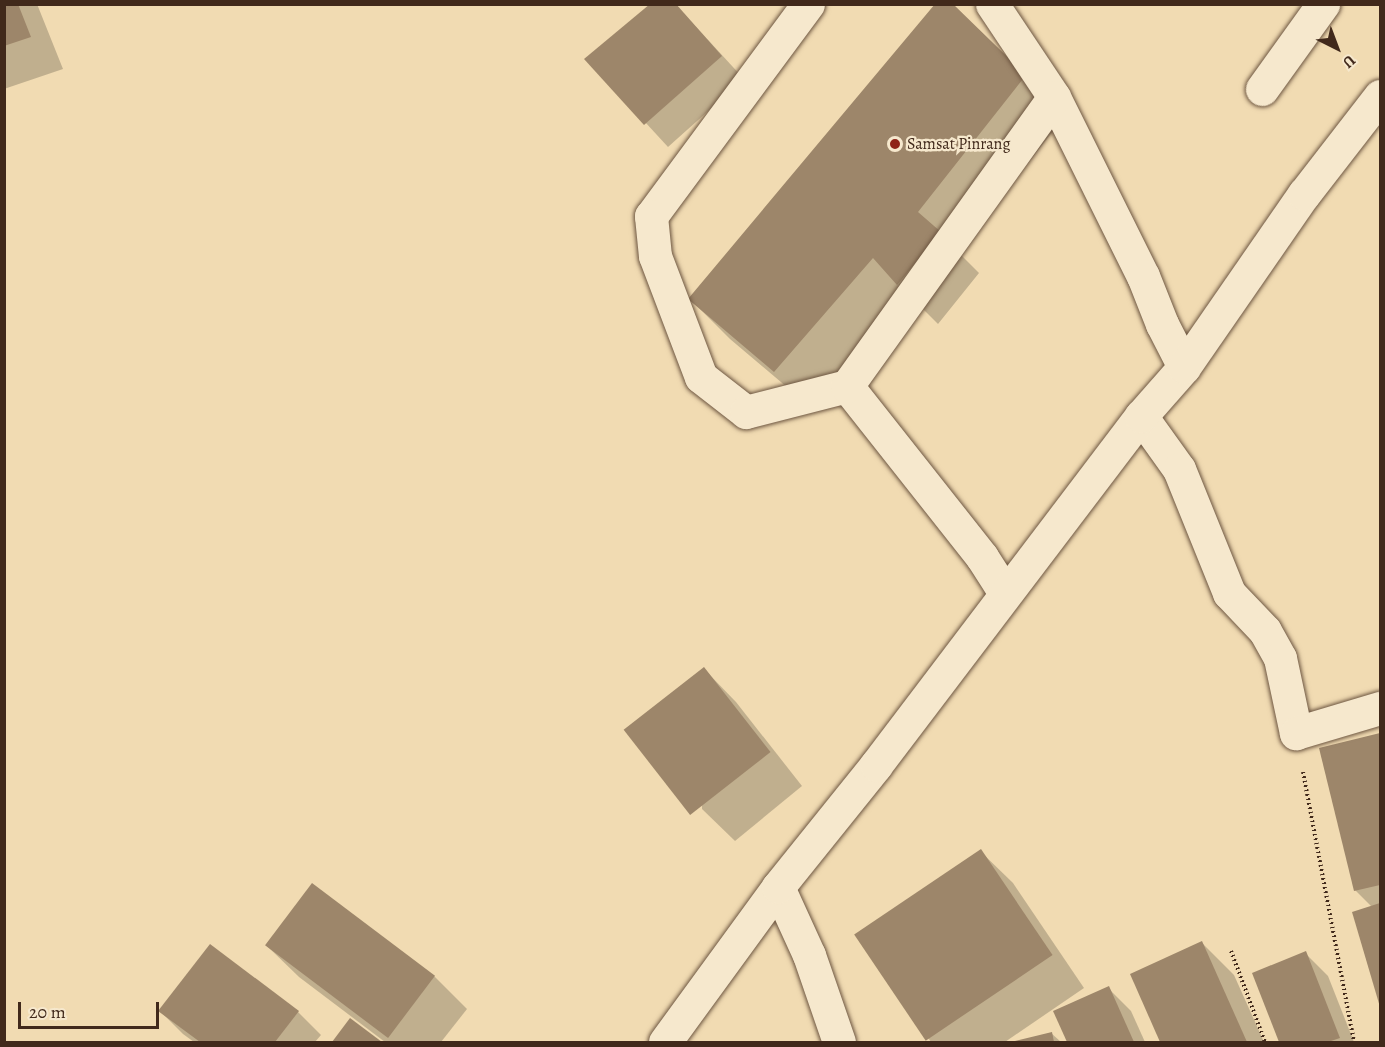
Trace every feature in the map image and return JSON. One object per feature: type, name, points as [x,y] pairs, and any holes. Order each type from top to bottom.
[{"type":"street","points":[[808,4],[651,216],[655,256],[701,377],[746,412],[847,386],[1054,97]]},
{"type":"street","points":[[992,4],[1054,97],[1143,276],[1162,324],[1184,367]]},
{"type":"street","points":[[1262,89],[1323,4]]},
{"type":"street","points":[[664,1042],[778,887],[876,765],[1141,416],[1184,367],[1304,194],[1380,96]]},
{"type":"street","points":[[847,386],[982,557],[1005,593]]},
{"type":"street","points":[[1141,416],[1179,469],[1229,594],[1265,631],[1280,658],[1296,734],[1380,708]]},
{"type":"street","points":[[778,887],[809,955],[838,1042]]},
{"type":"path","points":[[1296,734],[1354,1042]]},
{"type":"path","points":[[1231,951],[1265,1042]]},
{"type":"building","points":[[4,4],[18,4],[31,37],[4,46]]},
{"type":"building","points":[[650,4],[676,4],[722,56],[644,125],[584,59]]},
{"type":"building","name":"Samsat Pinrang","points":[[935,4],[953,4],[1026,75],[918,212],[941,232],[897,285],[873,258],[774,372],[688,299]]},
{"type":"building","points":[[704,667],[770,752],[690,815],[624,730]]},
{"type":"building","points":[[1380,733],[1380,885],[1354,891],[1319,748]]},
{"type":"building","points":[[981,849],[1053,955],[926,1041],[854,935]]},
{"type":"building","points":[[312,883],[435,976],[388,1038],[265,945]]},
{"type":"building","points":[[1380,903],[1380,1007],[1352,912]]},
{"type":"building","points":[[1202,941],[1247,1042],[1160,1042],[1130,974]]},
{"type":"building","points":[[210,944],[299,1011],[275,1042],[200,1042],[158,1011]]},
{"type":"building","points":[[1306,951],[1340,1038],[1328,1042],[1279,1042],[1252,973]]},
{"type":"building","points":[[1109,986],[1134,1042],[1067,1042],[1053,1011]]},
{"type":"building","points":[[350,1018],[382,1042],[332,1042]]},
{"type":"building","points":[[1052,1032],[1054,1042],[1011,1042]]},
{"type":"place","name":"Samsat Pinrang","points":[[895,144]]}]
